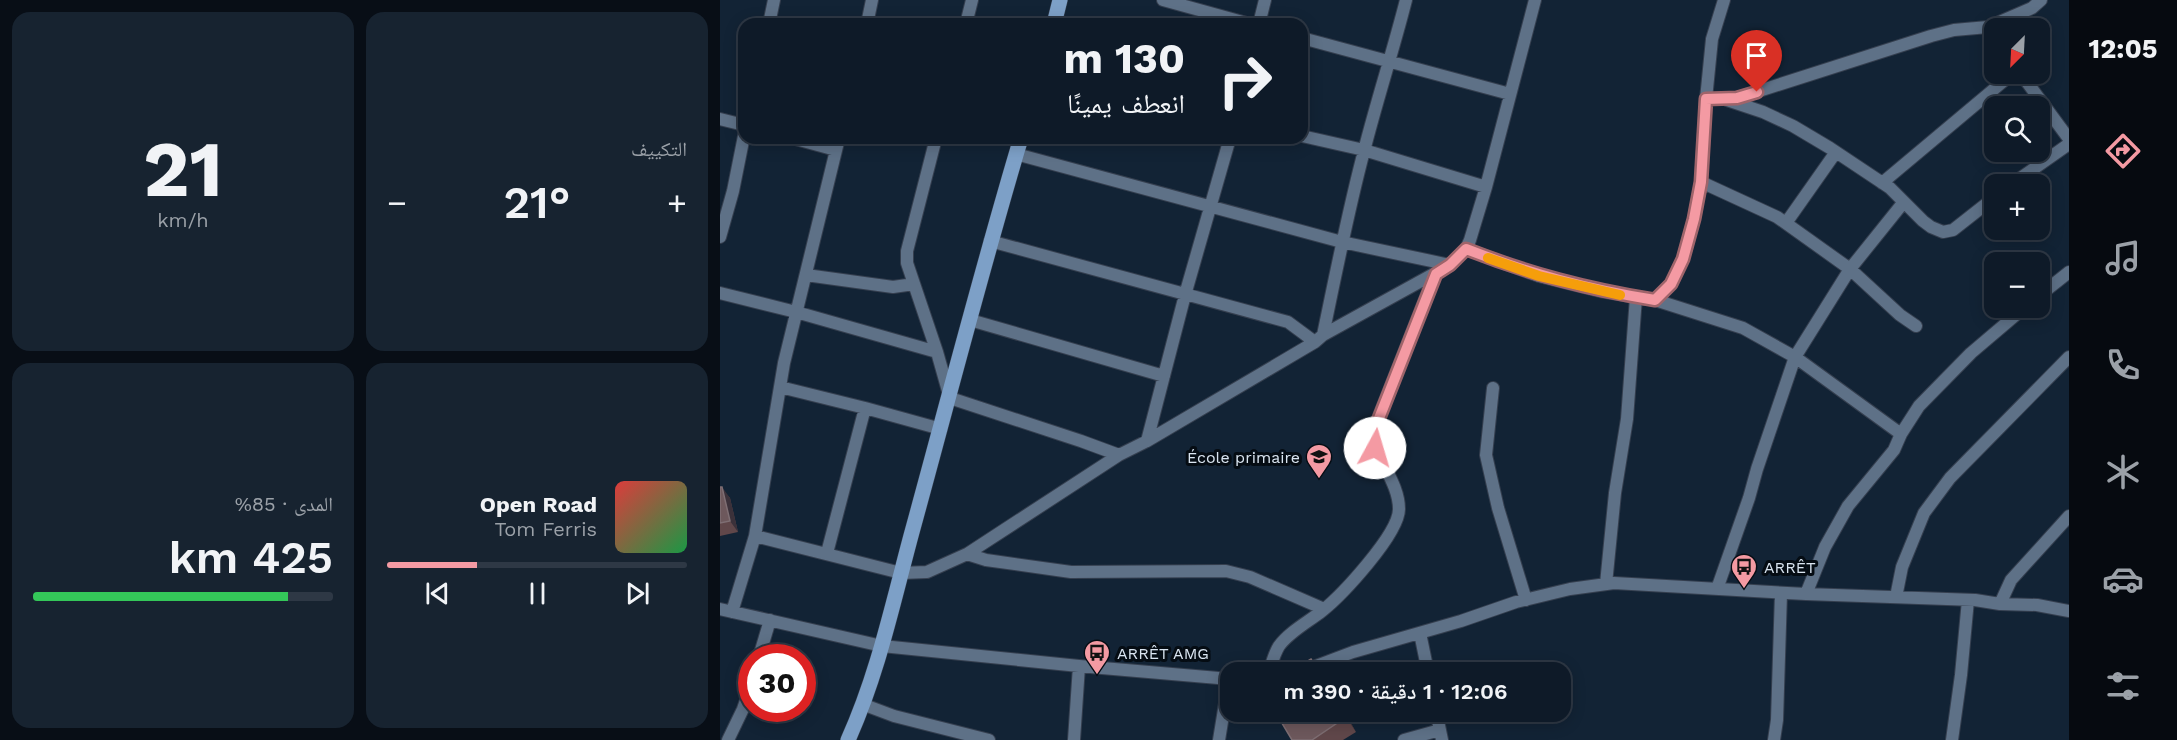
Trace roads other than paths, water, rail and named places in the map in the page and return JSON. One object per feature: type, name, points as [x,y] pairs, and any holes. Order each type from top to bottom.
[{"type":"main road","points":[[1056,18],[1060,0]]},
{"type":"main road","points":[[848,740],[882,646],[950,398],[990,241],[1019,144]]},
{"type":"street","points":[[771,18],[774,0]]},
{"type":"street","points":[[868,18],[872,0]]},
{"type":"street","points":[[968,18],[972,0]]},
{"type":"street","points":[[1163,0],[1228,18]]},
{"type":"street","points":[[1260,18],[1264,0]]},
{"type":"street","points":[[1319,338],[1364,150],[1406,0]]},
{"type":"street","points":[[755,536],[901,573],[927,572],[967,554],[1119,455],[1147,441],[1413,284],[1450,265],[1466,249],[1486,187],[1534,0]]},
{"type":"street","points":[[2015,18],[2041,0]]},
{"type":"street","points":[[1655,300],[1671,284],[1683,259],[1701,182],[1712,39],[1722,2]]},
{"type":"street","points":[[1706,99],[1737,98],[1954,30],[1984,32]]},
{"type":"street","points":[[1308,40],[1510,93]]},
{"type":"street","points":[[1882,183],[2000,84]]},
{"type":"street","points":[[2028,84],[2069,139]]},
{"type":"street","points":[[1724,99],[1763,112],[1793,126],[1836,152],[1890,188],[1903,203],[1931,227],[1943,232],[1953,230],[1984,206]]},
{"type":"street","points":[[720,119],[738,124]]},
{"type":"street","points":[[1308,137],[1364,150],[1486,187]]},
{"type":"street","points":[[720,237],[724,208],[742,144]]},
{"type":"street","points":[[838,144],[796,312],[780,387],[755,536],[726,610],[882,646],[1220,678]]},
{"type":"street","points":[[934,144],[907,251],[907,263],[950,398],[1048,429],[1119,455]]},
{"type":"street","points":[[1147,441],[1185,295],[1228,144]]},
{"type":"street","points":[[2026,174],[2069,144]]},
{"type":"street","points":[[1786,223],[1836,152]]},
{"type":"street","points":[[1016,154],[1342,242],[1450,265]]},
{"type":"street","points":[[1701,182],[1778,217],[1850,269],[1900,315],[1916,326]]},
{"type":"street","points":[[1717,589],[1795,357],[1850,269],[1903,203]]},
{"type":"street","points":[[990,241],[1288,322],[1319,338]]},
{"type":"street","points":[[1466,249],[1539,276],[1600,291],[1655,300],[1743,328],[1795,357],[1901,434]]},
{"type":"street","points":[[2050,287],[2069,272]]},
{"type":"street","points":[[1273,662],[1279,645],[1324,609],[1375,554],[1390,533],[1399,510],[1385,463],[1375,448],[1374,431],[1436,274]]},
{"type":"street","points":[[806,275],[893,287],[914,284]]},
{"type":"street","points":[[720,293],[937,352]]},
{"type":"street","points":[[1605,584],[1615,493],[1628,419],[1636,297]]},
{"type":"street","points":[[1806,594],[1825,547],[1848,506],[1894,450],[1901,434],[1919,406],[1971,354],[2012,318]]},
{"type":"street","points":[[970,320],[1164,376]]},
{"type":"street","points":[[1896,597],[1902,567],[1924,513],[1950,478],[2069,357]]},
{"type":"street","points":[[780,387],[941,429]]},
{"type":"street","points":[[1493,388],[1486,454],[1498,508],[1526,600]]},
{"type":"street","points":[[827,553],[865,408]]},
{"type":"street","points":[[2000,604],[2011,580],[2069,516]]},
{"type":"street","points":[[967,554],[986,560],[1071,572],[1226,571],[1250,577],[1324,609]]},
{"type":"street","points":[[1326,662],[1526,600],[1570,589],[1614,583],[1781,593],[1968,600],[2037,605],[2069,611]]},
{"type":"street","points":[[1774,740],[1777,720],[1781,593]]},
{"type":"street","points":[[1952,740],[1968,600]]},
{"type":"street","points":[[763,644],[770,620]]},
{"type":"street","points":[[1420,633],[1426,662]]},
{"type":"street","points":[[1074,740],[1079,666]]},
{"type":"street","points":[[862,704],[894,716],[989,740]]},
{"type":"street","points":[[729,740],[738,720]]},
{"type":"street","points":[[1219,740],[1222,722]]},
{"type":"street","points":[[1404,740],[1441,735]]},
{"type":"place","name":"École primaire","points":[[1319,480]]},
{"type":"place","name":"ARRÊT","points":[[1744,590]]},
{"type":"place","name":"ARRÊT AMG","points":[[1097,676]]}]
